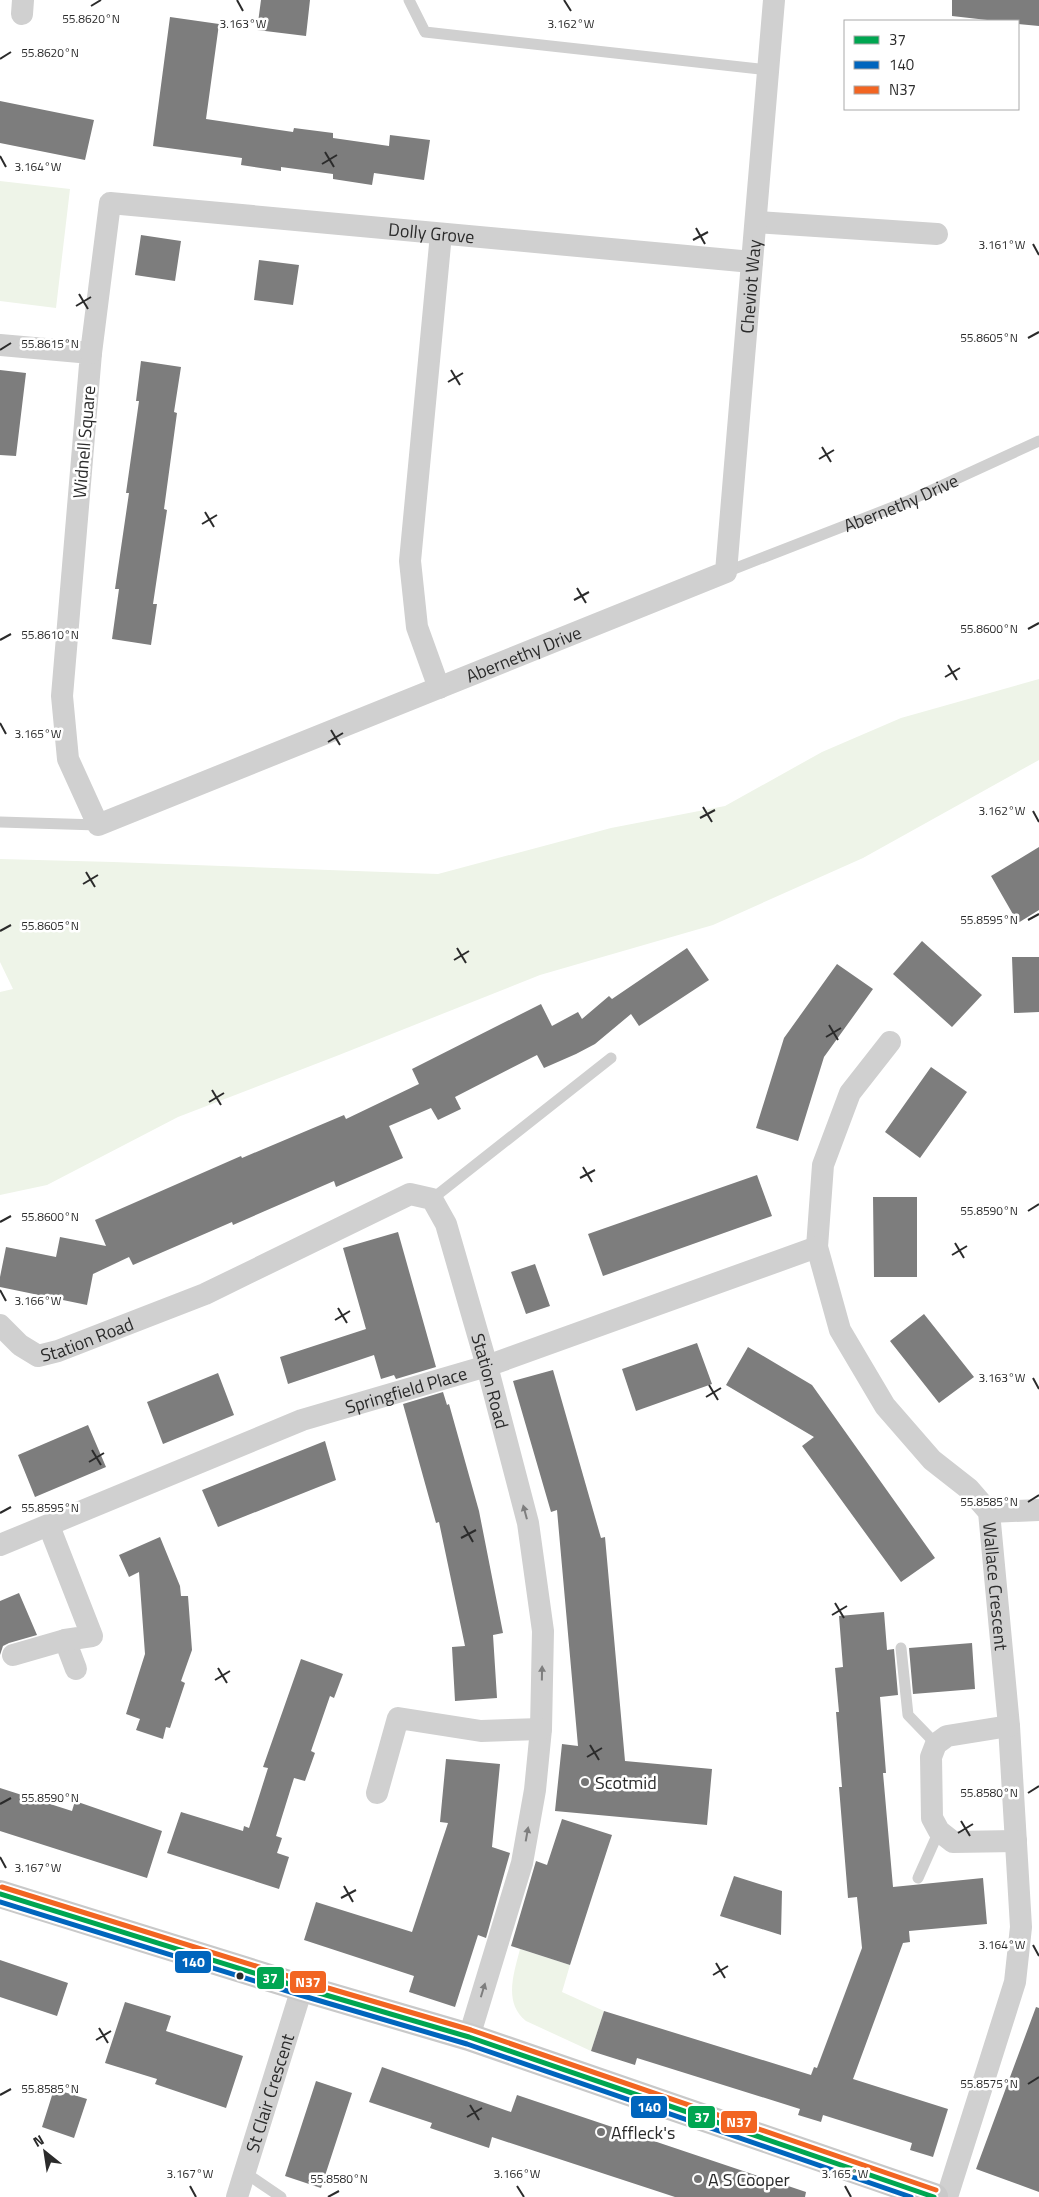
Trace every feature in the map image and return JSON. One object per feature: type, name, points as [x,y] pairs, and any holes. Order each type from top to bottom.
[{"type":"main road","points":[[0,1894],[302,1988],[469,2037],[934,2197]]},
{"type":"street","name":"Cheviot Way","points":[[726,572],[774,0]]},
{"type":"street","name":"Dolly Grove","points":[[110,203],[752,262]]},
{"type":"street","name":"Widnell Square","points":[[98,825],[68,759],[62,696],[92,352],[110,203]]},
{"type":"street","points":[[756,222],[937,234]]},
{"type":"street","points":[[439,688],[417,627],[410,561],[442,234]]},
{"type":"street","points":[[0,345],[92,352]]},
{"type":"street","name":"Abernethy Drive","points":[[98,825],[726,572]]},
{"type":"street","name":"Wallace Crescent","points":[[890,1042],[850,1093],[823,1165],[817,1247],[840,1330],[885,1406],[932,1460],[969,1489],[989,1512],[1008,1726],[1021,1927],[1015,1982],[947,2197]]},
{"type":"street","name":"Station Road","points":[[0,1325],[20,1345],[38,1356],[58,1351],[205,1294],[410,1194],[432,1199],[446,1224],[487,1366],[528,1523],[543,1630],[541,1729],[535,1790],[522,1863],[469,2037]]},
{"type":"street","name":"Springfield Place","points":[[0,1545],[302,1420],[487,1366],[817,1247]]},
{"type":"street","points":[[989,1512],[1039,1510]]},
{"type":"street","points":[[13,1655],[65,1640],[92,1636],[49,1526]]},
{"type":"street","points":[[65,1640],[76,1669]]},
{"type":"street","points":[[377,1792],[398,1718],[481,1731],[541,1729]]},
{"type":"street","points":[[1008,1726],[947,1736],[936,1744],[931,1757],[932,1818],[939,1831],[953,1842],[1016,1841]]},
{"type":"street","name":"St Clair Crescent","points":[[236,2197],[302,1988]]},
{"type":"lane","points":[[408,0],[425,32],[768,70]]},
{"type":"lane","name":"Abernethy Drive","points":[[726,572],[906,502],[1039,441]]},
{"type":"lane","name":"Abernethy Drive","points":[[0,822],[98,825]]},
{"type":"lane","points":[[432,1199],[611,1058]]},
{"type":"lane","points":[[901,1648],[908,1715],[936,1744]]},
{"type":"lane","points":[[918,1878],[939,1831]]},
{"type":"lane","points":[[244,2172],[281,2197]]},
{"type":"shaded area","points":[[0,181],[70,189],[56,308],[0,301]]},
{"type":"shaded area","points":[[1039,679],[1039,760],[863,858],[713,925],[540,975],[178,1117],[47,1185],[0,1195],[0,992],[13,989],[0,962],[0,859],[438,874],[611,828],[725,806],[822,752],[901,718]]},
{"type":"shaded area","points":[[520,1949],[570,1965],[562,1992],[604,2011],[591,2051],[526,2021],[519,2014],[512,1997],[512,1987]]},
{"type":"building","points":[[261,0],[310,0],[306,36],[257,30]]},
{"type":"building","points":[[952,0],[1039,0],[1039,26],[1019,24],[1019,20],[987,20],[952,16]]},
{"type":"building","points":[[170,17],[219,24],[206,119],[293,132],[294,128],[333,133],[333,138],[389,146],[390,135],[430,140],[424,180],[374,173],[372,185],[333,179],[333,174],[281,167],[281,171],[241,165],[242,158],[153,146]]},
{"type":"building","points":[[0,101],[94,120],[85,160],[0,143]]},
{"type":"building","points":[[141,235],[181,241],[175,281],[135,275]]},
{"type":"building","points":[[259,260],[299,265],[293,305],[254,300]]},
{"type":"building","points":[[141,361],[181,367],[174,412],[177,413],[164,509],[167,510],[153,604],[157,604],[151,645],[112,639],[119,589],[115,589],[129,493],[126,493],[139,401],[136,401]]},
{"type":"building","points":[[0,370],[26,373],[16,456],[0,455]]},
{"type":"building","points":[[1039,847],[1039,910],[1018,923],[991,876]]},
{"type":"building","points":[[922,941],[982,995],[952,1027],[893,974]]},
{"type":"building","points":[[687,948],[709,980],[639,1026],[631,1014],[595,1044],[576,1054],[544,1068],[537,1055],[455,1097],[461,1109],[438,1120],[431,1108],[389,1126],[403,1158],[336,1187],[334,1181],[233,1225],[232,1222],[133,1265],[129,1257],[93,1274],[87,1305],[0,1287],[6,1247],[56,1257],[60,1237],[106,1246],[95,1220],[241,1156],[242,1158],[344,1115],[346,1119],[419,1084],[412,1069],[541,1004],[552,1026],[578,1012],[582,1019],[609,996],[612,999]]},
{"type":"building","points":[[1012,957],[1039,957],[1039,1012],[1014,1013]]},
{"type":"building","points":[[837,964],[873,989],[824,1057],[798,1141],[756,1128],[784,1038]]},
{"type":"building","points":[[931,1067],[967,1092],[920,1158],[885,1132]]},
{"type":"building","points":[[757,1175],[772,1216],[603,1276],[588,1234]]},
{"type":"building","points":[[873,1197],[917,1197],[917,1277],[874,1277]]},
{"type":"building","points":[[398,1232],[436,1367],[396,1379],[394,1375],[381,1379],[374,1355],[288,1384],[280,1357],[366,1329],[343,1248]]},
{"type":"building","points":[[535,1264],[550,1306],[526,1314],[511,1272]]},
{"type":"building","points":[[924,1314],[974,1377],[939,1403],[890,1341]]},
{"type":"building","points":[[697,1343],[712,1384],[636,1411],[622,1369]]},
{"type":"building","points":[[748,1347],[812,1385],[935,1558],[901,1582],[802,1446],[814,1437],[726,1385]]},
{"type":"building","points":[[553,1370],[601,1538],[605,1537],[625,1761],[712,1769],[707,1825],[555,1811],[562,1744],[578,1746],[557,1510],[551,1512],[513,1381]]},
{"type":"building","points":[[218,1373],[234,1415],[163,1444],[147,1402]]},
{"type":"building","points":[[443,1392],[447,1405],[449,1404],[479,1511],[503,1633],[493,1635],[497,1698],[455,1701],[452,1647],[465,1646],[439,1522],[436,1523],[403,1404]]},
{"type":"building","points":[[88,1425],[106,1467],[35,1497],[18,1455]]},
{"type":"building","points":[[325,1441],[336,1480],[218,1527],[202,1490]]},
{"type":"building","points":[[160,1537],[180,1586],[181,1596],[188,1596],[192,1650],[181,1681],[185,1683],[170,1728],[166,1727],[163,1739],[136,1730],[140,1719],[126,1714],[145,1654],[139,1572],[129,1577],[119,1555]]},
{"type":"building","points":[[19,1593],[37,1635],[3,1646],[0,1655],[0,1601]]},
{"type":"building","points":[[884,1612],[887,1650],[894,1649],[898,1695],[880,1697],[886,1773],[883,1773],[893,1887],[983,1878],[987,1924],[909,1931],[910,1942],[903,1943],[853,2079],[948,2109],[933,2157],[910,2150],[912,2143],[823,2115],[821,2122],[798,2115],[800,2109],[637,2058],[635,2065],[591,2051],[604,2011],[811,2075],[814,2067],[817,2068],[862,1948],[857,1897],[848,1898],[839,1787],[842,1787],[836,1712],[839,1712],[835,1668],[843,1667],[839,1616]]},
{"type":"building","points":[[972,1643],[975,1689],[913,1694],[909,1648]]},
{"type":"building","points":[[301,1659],[343,1674],[334,1698],[330,1696],[311,1751],[315,1753],[305,1781],[294,1778],[276,1836],[282,1838],[277,1853],[289,1857],[279,1889],[167,1853],[181,1812],[243,1831],[244,1826],[249,1828],[268,1768],[263,1767]]},
{"type":"building","points":[[446,1759],[500,1764],[492,1847],[510,1853],[486,1938],[478,1935],[455,2007],[409,1992],[414,1976],[304,1940],[316,1902],[412,1932],[448,1823],[440,1822]]},
{"type":"building","points":[[0,1788],[72,1811],[75,1801],[162,1831],[147,1878],[0,1831]]},
{"type":"building","points":[[562,1819],[612,1835],[570,1965],[511,1946],[536,1861],[547,1865]]},
{"type":"building","points":[[734,1876],[782,1891],[781,1935],[720,1916]]},
{"type":"building","points":[[0,1960],[68,1983],[57,2016],[0,1997]]},
{"type":"building","points":[[125,2002],[171,2016],[166,2031],[243,2056],[226,2108],[155,2084],[157,2079],[105,2063]]},
{"type":"building","points":[[1036,2007],[1039,2008],[1039,2192],[976,2169]]},
{"type":"building","points":[[382,2067],[511,2112],[517,2095],[806,2192],[805,2197],[675,2197],[492,2137],[489,2148],[430,2128],[432,2123],[369,2102]]},
{"type":"building","points":[[316,2081],[352,2093],[321,2188],[285,2176]]},
{"type":"building","points":[[54,2089],[87,2099],[74,2138],[42,2127]]},
{"type":"transit line","name":"N37","points":[[2,1887],[304,1981],[471,2030],[936,2190]]},
{"type":"transit line","name":"37","points":[[0,1894],[302,1988],[469,2037],[934,2197]]},
{"type":"transit line","name":"140","points":[[0,1902],[300,1995],[467,2044],[911,2197]]},
{"type":"place","name":"Scotmid","points":[[585,1782]]},
{"type":"place","name":"Affleck's","points":[[601,2132]]},
{"type":"place","name":"A S Cooper","points":[[698,2179]]}]
